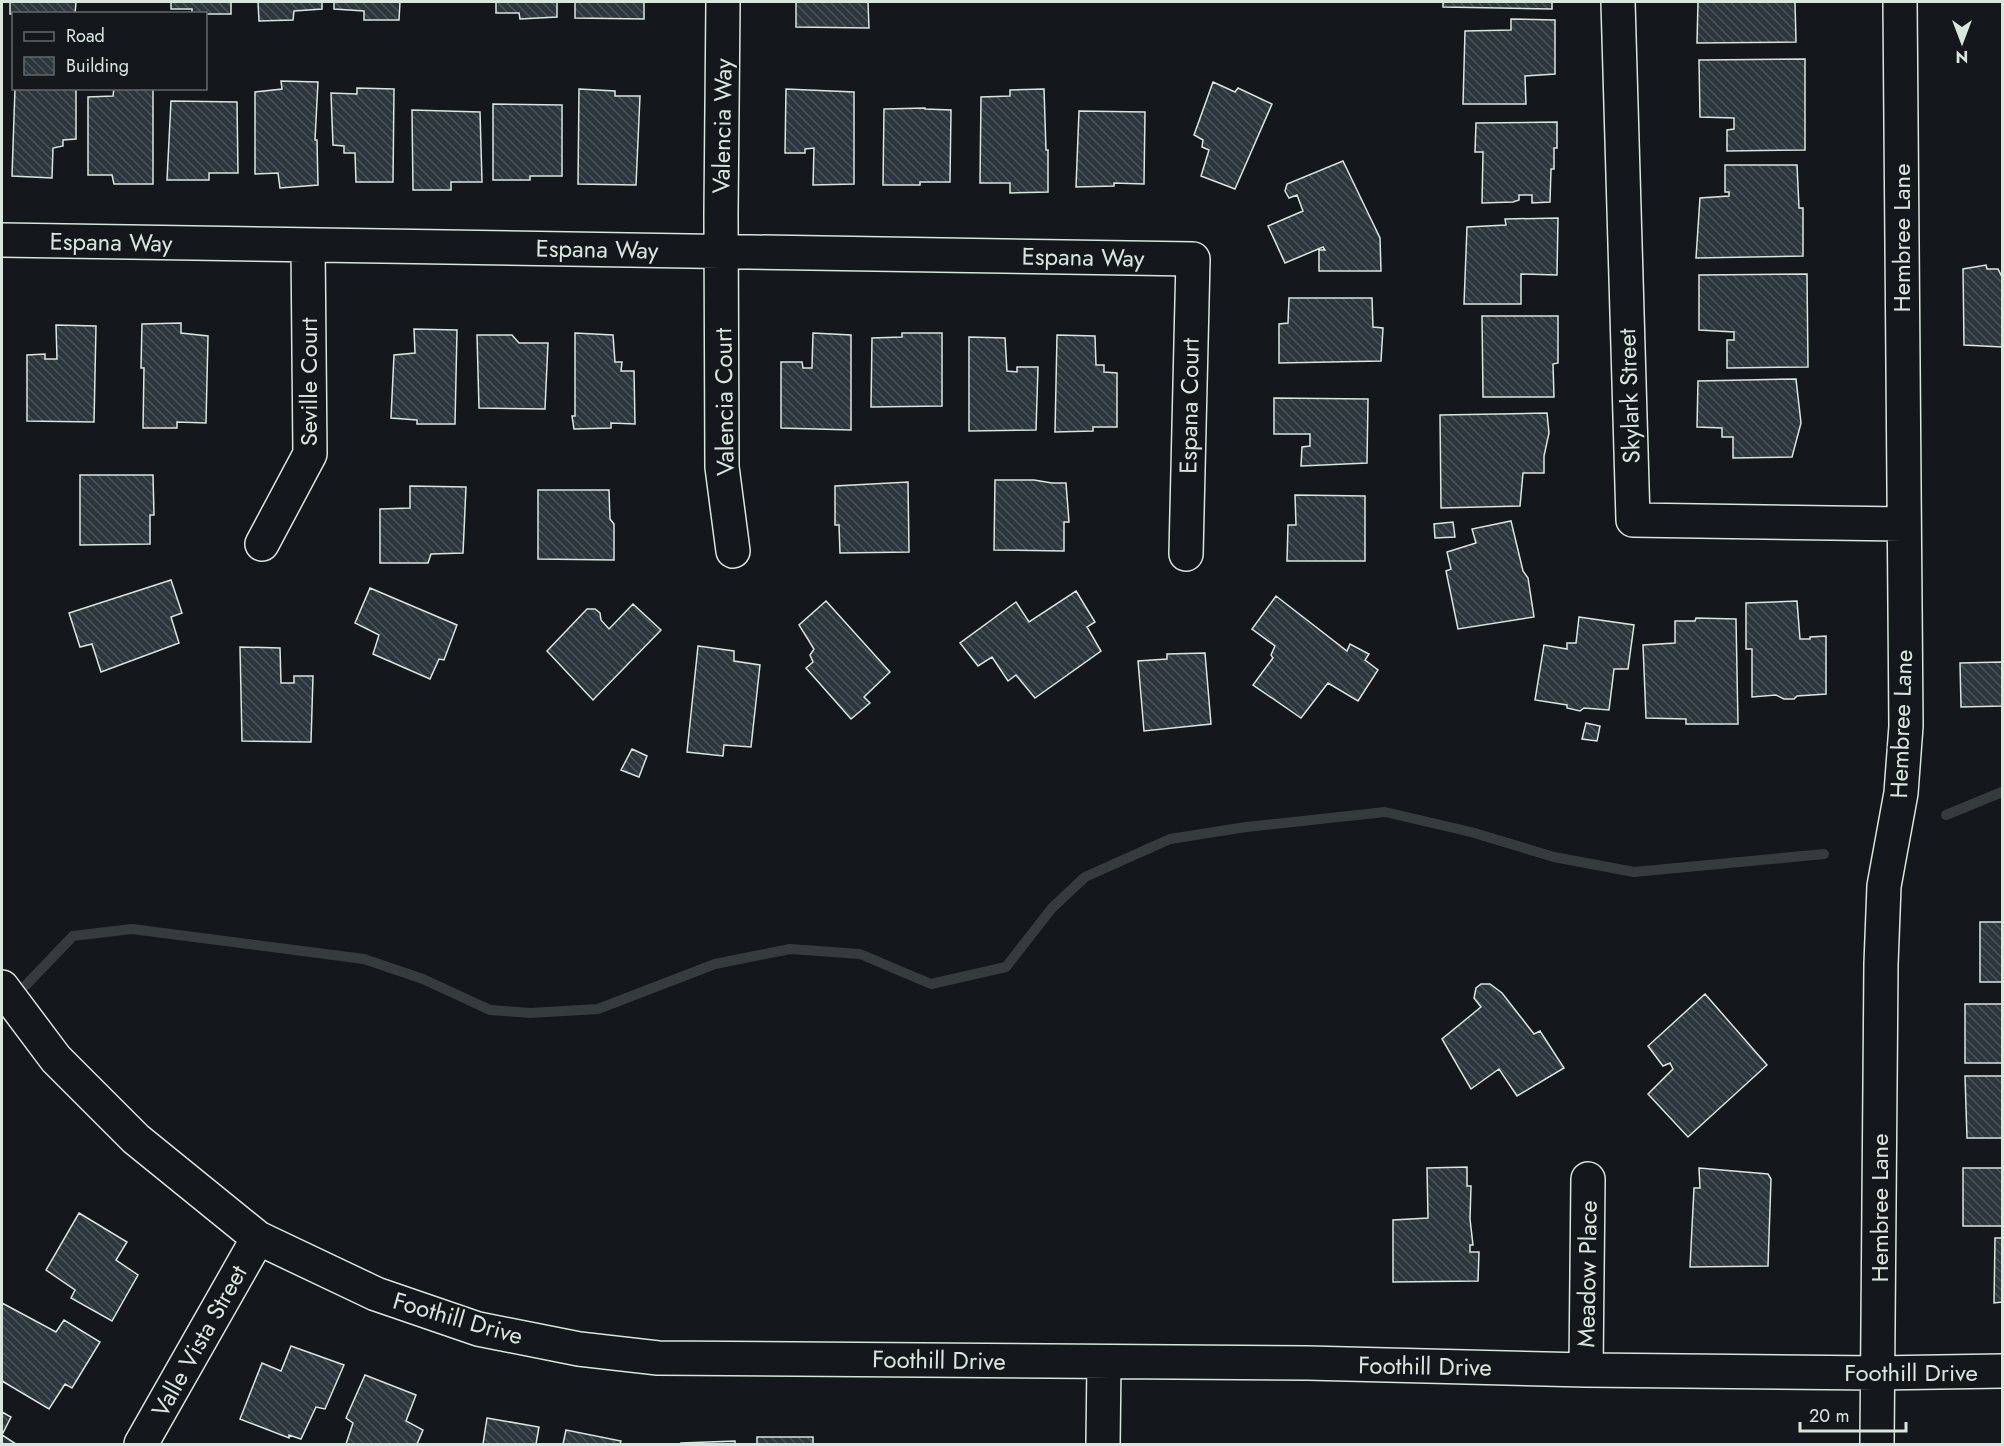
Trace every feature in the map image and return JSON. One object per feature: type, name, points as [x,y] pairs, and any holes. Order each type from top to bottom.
[{"type":"street","name":"Valencia Way","points":[[721,251],[723,2]]},
{"type":"street","name":"Skylark Street","points":[[1618,2],[1633,520],[1903,524]]},
{"type":"street","name":"Hembree Lane","points":[[1877,1444],[1881,952],[1884,886],[1901,793],[1905,726],[1900,2]]},
{"type":"street","name":"Espana Way","points":[[2,240],[1193,259]]},
{"type":"street","name":"Seville Court","points":[[262,544],[310,454],[308,245]]},
{"type":"street","name":"Valencia Court","points":[[721,251],[722,467],[733,551]]},
{"type":"street","name":"Espana Court","points":[[1186,554],[1193,259]]},
{"type":"street","name":"Foothill Drive","points":[[2,987],[56,1059],[136,1139],[258,1238],[387,1298],[478,1329],[579,1349],[657,1358],[1307,1363],[1586,1370],[1877,1373],[2002,1371]]},
{"type":"street","name":"Meadow Place","points":[[1586,1370],[1588,1179]]},
{"type":"street","name":"Valle Vista Street","points":[[141,1444],[258,1238]]},
{"type":"street","points":[[1103,1444],[1104,1363]]},
{"type":"building","points":[[10,2],[76,2],[75,12],[12,12],[10,14]]},
{"type":"building","points":[[171,2],[231,2],[231,14],[207,14],[207,12],[192,12],[192,9],[171,9]]},
{"type":"building","points":[[258,2],[322,2],[322,9],[294,11],[293,20],[259,21]]},
{"type":"building","points":[[334,2],[400,2],[399,20],[364,20],[364,11],[334,9]]},
{"type":"building","points":[[496,2],[557,2],[557,17],[520,19],[519,13],[496,13]]},
{"type":"building","points":[[575,2],[644,2],[644,19],[575,18]]},
{"type":"building","points":[[796,2],[868,2],[869,28],[796,27]]},
{"type":"building","points":[[1443,2],[1552,2],[1552,9],[1443,7]]},
{"type":"building","points":[[1698,2],[1795,2],[1796,42],[1697,43]]},
{"type":"building","points":[[1511,19],[1555,20],[1555,74],[1525,76],[1526,104],[1463,104],[1465,31],[1511,30]]},
{"type":"building","points":[[1805,59],[1805,150],[1727,151],[1727,130],[1734,129],[1734,118],[1700,117],[1699,60]]},
{"type":"building","points":[[281,81],[318,82],[315,140],[317,140],[318,185],[280,188],[278,173],[255,174],[255,92],[282,89]]},
{"type":"building","points":[[1213,82],[1235,92],[1238,88],[1272,104],[1235,189],[1201,176],[1209,150],[1202,147],[1203,140],[1194,135]]},
{"type":"building","points":[[357,88],[394,89],[393,182],[356,182],[355,153],[344,153],[344,146],[333,145],[331,93],[357,94]]},
{"type":"building","points":[[579,89],[615,91],[615,96],[640,96],[636,185],[578,184]]},
{"type":"building","points":[[786,89],[854,92],[854,184],[813,185],[814,148],[805,149],[805,153],[785,153]]},
{"type":"building","points":[[1044,89],[1048,192],[1010,193],[1010,183],[980,183],[981,97],[1010,96],[1010,90]]},
{"type":"building","points":[[15,90],[76,90],[76,139],[63,140],[63,146],[53,148],[52,178],[12,176]]},
{"type":"building","points":[[114,90],[153,90],[153,184],[114,184],[112,175],[88,175],[88,97],[113,96]]},
{"type":"building","points":[[171,101],[237,102],[238,173],[209,173],[209,180],[167,180]]},
{"type":"building","points":[[493,104],[562,105],[562,176],[530,176],[530,180],[493,180]]},
{"type":"building","points":[[884,109],[951,110],[950,182],[883,185]]},
{"type":"building","points":[[412,110],[480,112],[482,182],[451,182],[451,190],[413,190]]},
{"type":"building","points":[[1079,111],[1145,112],[1144,184],[1114,183],[1114,186],[1076,187]]},
{"type":"building","points":[[1557,122],[1557,148],[1554,148],[1554,169],[1551,169],[1550,202],[1532,203],[1532,195],[1519,195],[1519,200],[1513,202],[1482,203],[1483,152],[1475,152],[1476,123]]},
{"type":"building","points":[[1343,161],[1380,238],[1381,271],[1319,271],[1319,250],[1325,250],[1323,247],[1285,263],[1268,226],[1303,211],[1297,195],[1289,198],[1285,191],[1287,184]]},
{"type":"building","points":[[1725,165],[1797,165],[1799,208],[1803,208],[1803,256],[1696,258],[1700,198],[1729,196],[1729,192],[1725,192]]},
{"type":"building","points":[[1558,218],[1557,275],[1521,274],[1521,304],[1464,304],[1467,227],[1506,225],[1505,219]]},
{"type":"building","points":[[1986,265],[1987,269],[1998,269],[2002,277],[2002,347],[1964,345],[1963,269]]},
{"type":"building","points":[[1807,274],[1808,367],[1727,368],[1727,340],[1734,340],[1734,332],[1699,330],[1699,275]]},
{"type":"building","points":[[1289,298],[1372,298],[1373,327],[1383,328],[1381,361],[1279,363],[1279,324],[1288,323]]},
{"type":"building","points":[[1482,316],[1558,316],[1558,363],[1553,364],[1554,397],[1483,397]]},
{"type":"building","points":[[181,323],[181,333],[208,336],[206,423],[177,422],[177,428],[143,428],[142,324]]},
{"type":"building","points":[[56,325],[96,326],[94,422],[27,421],[27,355],[45,354],[45,359],[57,359]]},
{"type":"building","points":[[414,329],[457,330],[455,424],[417,424],[417,420],[391,418],[394,355],[415,353]]},
{"type":"building","points":[[575,333],[613,335],[615,362],[622,362],[621,371],[634,371],[635,424],[611,423],[611,428],[574,429],[572,416],[575,416]]},
{"type":"building","points":[[813,333],[851,335],[851,430],[781,428],[781,362],[802,362],[803,368],[812,368]]},
{"type":"building","points":[[902,333],[942,333],[942,406],[871,407],[872,338],[902,337]]},
{"type":"building","points":[[477,335],[512,335],[519,343],[548,343],[545,409],[479,408]]},
{"type":"building","points":[[1057,335],[1095,336],[1096,365],[1104,365],[1104,372],[1117,373],[1117,427],[1093,427],[1093,431],[1055,432]]},
{"type":"building","points":[[969,337],[1005,338],[1007,371],[1017,372],[1017,367],[1038,367],[1036,430],[969,431]]},
{"type":"building","points":[[1796,379],[1801,423],[1792,457],[1733,458],[1733,437],[1722,437],[1722,428],[1697,427],[1698,381]]},
{"type":"building","points":[[1274,398],[1368,399],[1367,463],[1301,466],[1302,447],[1310,446],[1310,434],[1274,434]]},
{"type":"building","points":[[1547,413],[1549,433],[1544,456],[1544,473],[1523,473],[1520,506],[1441,508],[1440,415]]},
{"type":"building","points":[[80,475],[153,475],[154,515],[150,515],[150,544],[80,545]]},
{"type":"building","points":[[995,480],[1066,483],[1069,522],[1064,522],[1064,551],[994,550]]},
{"type":"building","points":[[908,482],[909,552],[840,553],[839,525],[835,525],[835,486]]},
{"type":"building","points":[[410,486],[466,487],[463,553],[431,554],[428,563],[380,563],[380,509],[410,508]]},
{"type":"building","points":[[538,490],[609,490],[610,519],[614,524],[614,560],[538,559]]},
{"type":"building","points":[[1295,495],[1365,496],[1365,561],[1287,561],[1288,525],[1296,525]]},
{"type":"building","points":[[1511,521],[1523,571],[1528,578],[1534,617],[1458,629],[1446,571],[1451,569],[1447,552],[1476,543],[1472,529]]},
{"type":"building","points":[[1453,522],[1455,537],[1435,538],[1434,524]]},
{"type":"building","points":[[171,580],[182,613],[171,617],[179,643],[101,672],[92,644],[80,647],[69,613]]},
{"type":"building","points":[[370,588],[457,625],[444,660],[439,659],[430,679],[373,654],[379,635],[355,623]]},
{"type":"building","points":[[1076,591],[1095,622],[1087,627],[1101,651],[1035,698],[1016,675],[1008,681],[992,657],[978,666],[960,643],[1016,602],[1029,622]]},
{"type":"building","points":[[1276,596],[1347,651],[1350,644],[1369,654],[1365,660],[1378,670],[1358,701],[1328,683],[1301,718],[1253,685],[1273,658],[1271,655],[1275,646],[1252,629]]},
{"type":"building","points":[[826,601],[890,672],[864,697],[870,703],[851,719],[806,668],[813,662],[810,655],[814,649],[799,625]]},
{"type":"building","points":[[1797,601],[1800,639],[1826,636],[1826,694],[1797,696],[1794,699],[1784,699],[1776,695],[1752,697],[1752,649],[1746,649],[1746,603]]},
{"type":"building","points":[[633,604],[661,630],[593,700],[547,651],[587,609],[595,609],[600,613],[601,620],[609,629]]},
{"type":"building","points":[[1579,617],[1634,625],[1628,669],[1614,669],[1609,710],[1584,708],[1580,711],[1567,708],[1567,705],[1535,700],[1544,645],[1567,649],[1567,643],[1576,643]]},
{"type":"building","points":[[1696,618],[1736,619],[1738,724],[1686,724],[1686,719],[1646,718],[1643,645],[1675,643],[1675,621],[1695,621]]},
{"type":"building","points":[[698,646],[734,651],[734,661],[760,665],[751,747],[724,745],[723,756],[687,752]]},
{"type":"building","points":[[240,647],[280,648],[281,683],[294,683],[294,676],[313,676],[311,742],[242,741]]},
{"type":"building","points":[[1205,653],[1211,724],[1144,731],[1138,661],[1167,659],[1167,654]]},
{"type":"building","points":[[2002,662],[2002,706],[1961,707],[1960,663]]},
{"type":"building","points":[[1586,723],[1600,726],[1597,741],[1582,739]]},
{"type":"building","points":[[632,749],[647,756],[639,777],[621,770]]},
{"type":"building","points":[[1980,922],[2002,922],[2002,982],[1980,982]]},
{"type":"building","points":[[1481,984],[1490,984],[1502,993],[1534,1034],[1540,1031],[1564,1068],[1517,1096],[1499,1069],[1471,1089],[1442,1039],[1481,1007],[1474,998],[1476,988]]},
{"type":"building","points":[[1705,994],[1767,1065],[1688,1137],[1648,1094],[1673,1069],[1670,1063],[1663,1066],[1648,1046]]},
{"type":"building","points":[[1965,1004],[2002,1004],[2002,1063],[1965,1063]]},
{"type":"building","points":[[1965,1076],[2002,1076],[2002,1138],[1967,1138]]},
{"type":"building","points":[[1467,1167],[1467,1186],[1471,1186],[1470,1219],[1473,1245],[1470,1245],[1470,1252],[1479,1252],[1478,1281],[1393,1282],[1393,1220],[1428,1218],[1427,1168]]},
{"type":"building","points":[[1699,1168],[1768,1174],[1771,1179],[1768,1266],[1690,1267],[1694,1188],[1700,1188]]},
{"type":"building","points":[[1963,1168],[2002,1168],[2002,1226],[1963,1226]]},
{"type":"building","points":[[79,1213],[127,1242],[116,1260],[138,1275],[112,1321],[71,1298],[75,1290],[46,1270]]},
{"type":"building","points":[[1995,1238],[2002,1238],[2002,1302],[1994,1303]]},
{"type":"building","points":[[2,1303],[56,1332],[64,1320],[100,1342],[72,1388],[65,1384],[49,1409],[2,1381]]},
{"type":"building","points":[[291,1346],[344,1365],[325,1409],[316,1407],[301,1439],[289,1435],[289,1438],[240,1419],[262,1363],[281,1371]]},
{"type":"building","points":[[365,1375],[416,1395],[406,1421],[423,1430],[417,1444],[346,1444],[353,1423],[346,1418]]},
{"type":"building","points":[[2,1412],[11,1417],[2,1435]]},
{"type":"building","points":[[487,1418],[539,1427],[536,1444],[483,1444]]},
{"type":"building","points":[[566,1430],[621,1441],[620,1444],[563,1444]]},
{"type":"building","points":[[2,1435],[16,1444],[2,1444]]},
{"type":"building","points":[[757,1437],[813,1437],[813,1444],[757,1444]]},
{"type":"building","points":[[735,1441],[735,1444],[681,1444],[681,1443]]},
{"type":"waterway","points":[[1946,815],[2002,792]]},
{"type":"waterway","points":[[12,993],[26,985],[73,936],[132,929],[364,959],[423,979],[490,1010],[530,1013],[598,1009],[715,964],[790,949],[860,954],[931,984],[1006,967],[1052,908],[1085,877],[1170,839],[1246,827],[1385,812],[1471,832],[1554,857],[1634,872],[1824,854]]}]
